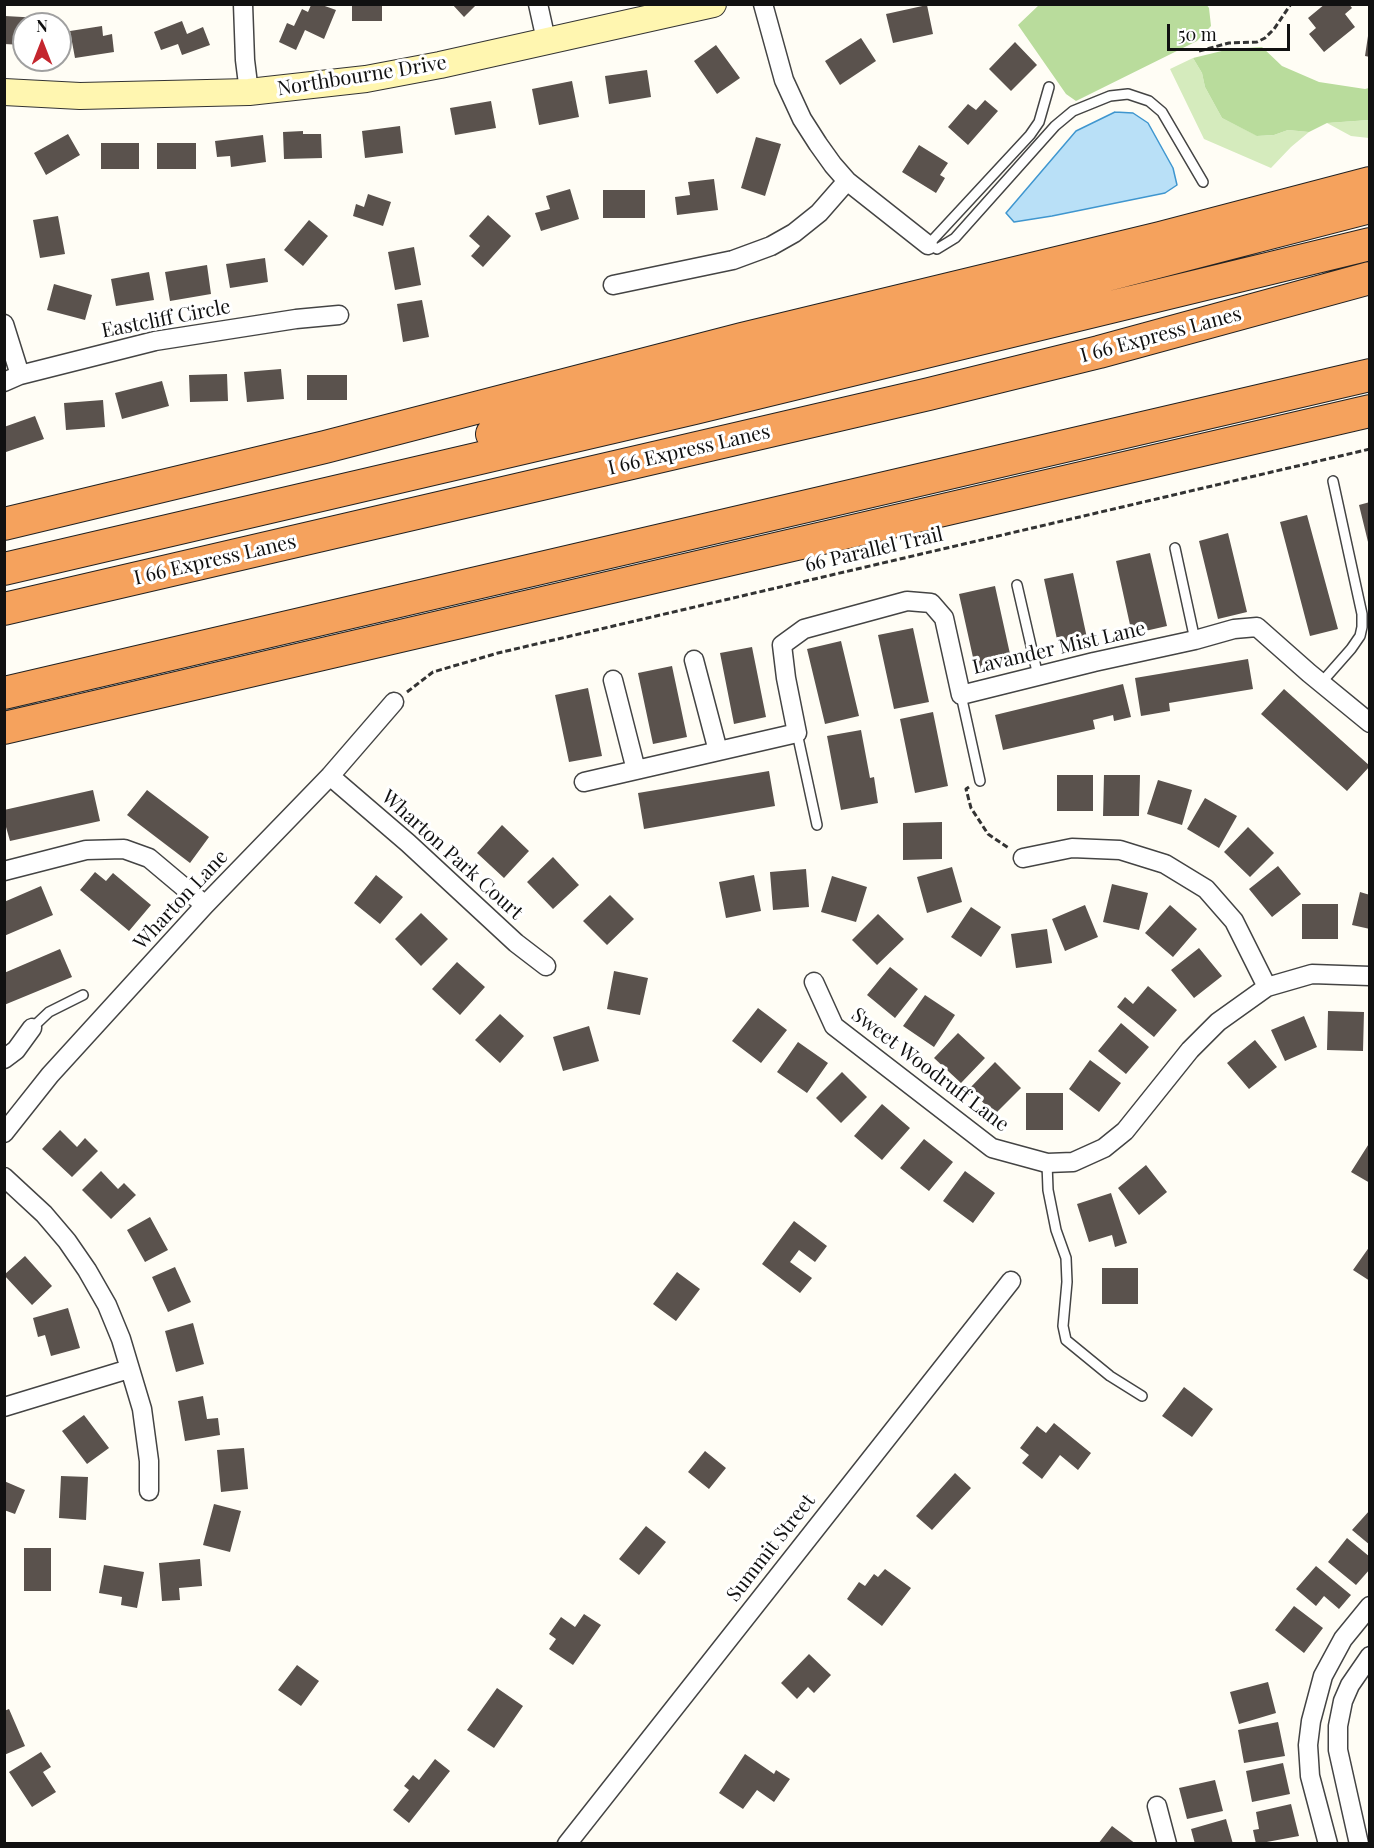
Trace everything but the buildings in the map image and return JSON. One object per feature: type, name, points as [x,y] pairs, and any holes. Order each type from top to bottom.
[{"type":"highway","points":[[4,524],[313,450],[753,336],[1148,241],[1370,183]]},
{"type":"highway","points":[[14,567],[315,480],[1370,207]]},
{"type":"highway","points":[[14,567],[696,408],[1370,244]]},
{"type":"highway","name":"I 66 Express Lanes","points":[[4,609],[929,394],[1110,349],[1370,278]]},
{"type":"highway","points":[[4,693],[1370,375]]},
{"type":"highway","points":[[4,728],[1370,411]]},
{"type":"street","points":[[243,4],[245,60],[249,92]]},
{"type":"street","points":[[538,4],[546,40]]},
{"type":"street","name":"Northbourne Drive","points":[[4,92],[80,96],[249,92],[366,79],[440,65],[713,4]]},
{"type":"street","points":[[763,4],[778,61],[792,98],[832,165],[848,181],[928,245]]},
{"type":"street","points":[[613,285],[733,260],[771,246],[794,233],[819,213],[848,181]]},
{"type":"street","name":"Eastcliff Circle","points":[[12,379],[155,341],[296,319],[339,315]]},
{"type":"street","points":[[4,324],[12,379]]},
{"type":"street","name":"Lavander Mist Lane","points":[[797,733],[782,645],[804,629],[907,602],[931,603],[944,618],[961,695],[1234,629],[1257,627],[1370,723]]},
{"type":"street","points":[[694,660],[718,751]]},
{"type":"street","points":[[613,680],[636,770]]},
{"type":"street","name":"Wharton Lane","points":[[4,1132],[50,1075],[205,905],[330,776],[394,702]]},
{"type":"street","points":[[584,782],[797,733]]},
{"type":"street","name":"Wharton Park Court","points":[[330,776],[408,843],[516,943],[546,966]]},
{"type":"street","points":[[1023,858],[1071,848],[1120,850],[1165,864],[1206,888],[1234,921],[1267,987]]},
{"type":"street","points":[[4,871],[86,850],[124,849],[149,858],[205,905]]},
{"type":"street","name":"Sweet Woodruff Lane","points":[[814,982],[834,1026],[992,1148],[1047,1163],[1073,1162],[1104,1148],[1125,1131],[1190,1050],[1218,1022],[1267,987],[1312,974],[1370,976]]},
{"type":"street","points":[[4,1059],[15,1050],[32,1028]]},
{"type":"street","points":[[4,1177],[44,1214],[67,1241],[107,1305],[121,1339],[143,1420],[149,1461],[149,1491]]},
{"type":"street","name":"Summit Street","points":[[567,1844],[1011,1281]]},
{"type":"street","points":[[4,1407],[129,1369]]},
{"type":"street","points":[[1328,1844],[1310,1776],[1308,1745],[1311,1721],[1323,1676],[1343,1639],[1370,1606]]},
{"type":"street","points":[[1359,1844],[1338,1750],[1338,1726],[1342,1701],[1370,1656]]},
{"type":"street","points":[[1317,1700],[1341,1708]]},
{"type":"street","points":[[1157,1806],[1167,1844]]},
{"type":"lane","points":[[1049,87],[1039,122],[1030,135],[928,245],[937,249],[955,238],[1055,126],[1073,111],[1110,96],[1128,94],[1149,101],[1162,112],[1203,182]]},
{"type":"lane","points":[[1321,683],[1351,649],[1360,636],[1362,627],[1362,614],[1333,481]]},
{"type":"lane","points":[[1175,548],[1195,640]]},
{"type":"lane","points":[[1017,585],[1038,676]]},
{"type":"lane","points":[[961,695],[980,781]]},
{"type":"lane","points":[[797,733],[817,825]]},
{"type":"lane","points":[[32,1028],[49,1012],[83,995]]},
{"type":"lane","points":[[1047,1163],[1048,1190],[1056,1230],[1066,1258],[1067,1282],[1063,1326],[1065,1340],[1110,1376],[1142,1396]]},
{"type":"path","points":[[1199,51],[1229,43],[1257,42],[1265,38],[1292,4]]},
{"type":"path","name":"66 Parallel Trail","points":[[394,702],[433,672],[498,653],[1370,449]]},
{"type":"path","points":[[980,781],[966,789],[971,808],[988,834],[1023,858]]},
{"type":"green space","points":[[1206,4],[1209,8],[1211,26],[1197,41],[1076,101],[1066,94],[1018,25],[1039,5]]},
{"type":"green space","points":[[1262,47],[1282,66],[1319,82],[1369,88],[1369,120],[1327,123],[1309,132],[1288,130],[1274,135],[1257,136],[1222,118],[1205,87],[1202,73],[1193,58],[1230,49]]},
{"type":"green space","points":[[1193,58],[1202,73],[1205,87],[1222,118],[1258,136],[1274,135],[1288,130],[1309,132],[1271,168],[1204,139],[1170,69]]},
{"type":"green space","points":[[1369,120],[1369,138],[1351,136],[1327,123]]},
{"type":"water","points":[[1115,112],[1133,113],[1148,123],[1173,168],[1177,185],[1165,193],[1014,222],[1006,213],[1076,131]]}]
